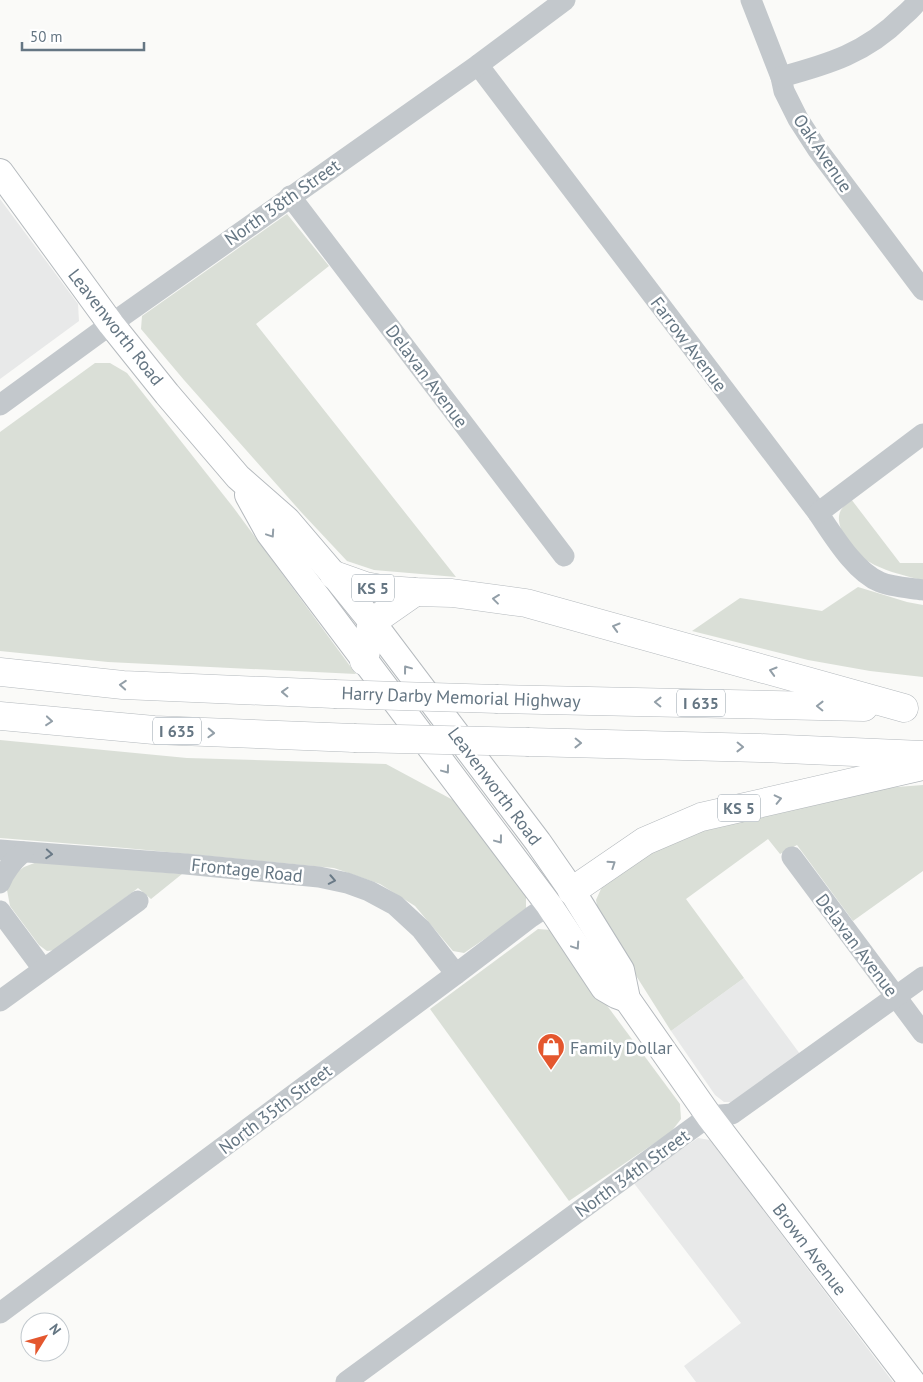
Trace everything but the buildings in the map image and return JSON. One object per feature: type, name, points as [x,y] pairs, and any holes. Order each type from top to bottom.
[{"type":"highway","name":"KS 5","points":[[334,575],[365,586],[414,592],[452,593],[526,603],[913,708]]},
{"type":"highway","points":[[364,661],[372,622],[414,592]]},
{"type":"highway","name":"Harry Darby Memorial Highway","points":[[0,672],[123,685],[334,694],[913,708]]},
{"type":"highway","name":"I 635","points":[[0,716],[154,730],[354,738],[760,748],[923,755]]},
{"type":"highway","name":"KS 5","points":[[572,891],[645,842],[701,817],[923,766]]},
{"type":"main road","name":"Leavenworth Road","points":[[0,172],[111,324],[167,394],[238,477],[287,520],[334,575],[372,622],[538,842],[572,891],[621,970],[627,999],[709,1116]]},
{"type":"main road","name":"Leavenworth Road","points":[[238,477],[269,533],[549,906],[604,988],[627,999]]},
{"type":"main road","name":"KS 5","points":[[549,906],[572,891]]},
{"type":"main road","name":"Brown Avenue","points":[[709,1116],[912,1382]]},
{"type":"street","name":"North 38th Street","points":[[0,405],[290,196],[478,65],[565,0]]},
{"type":"street","name":"Oak Avenue","points":[[751,0],[781,77],[784,91],[798,119],[818,150],[923,290]]},
{"type":"street","points":[[781,77],[817,67],[857,52],[897,22],[918,0]]},
{"type":"street","name":"Farrow Avenue","points":[[478,65],[818,513],[848,556],[864,572],[880,582],[923,590]]},
{"type":"street","name":"Delavan Avenue","points":[[290,196],[564,556]]},
{"type":"street","points":[[818,513],[923,434]]},
{"type":"street","name":"Frontage Road","points":[[0,850],[186,864],[319,877],[347,883],[369,891],[396,905],[421,929],[456,974]]},
{"type":"street","points":[[0,883],[13,861],[23,852]]},
{"type":"street","name":"Delavan Avenue","points":[[792,856],[923,1033]]},
{"type":"street","points":[[0,1001],[138,901]]},
{"type":"street","name":"North 35th Street","points":[[0,1313],[531,917],[549,906]]},
{"type":"street","points":[[0,911],[43,969]]},
{"type":"street","name":"North 34th Street","points":[[346,1382],[709,1116],[732,1114],[923,977]]},
{"type":"shaded area","points":[[0,199],[78,304],[79,321],[0,379]]},
{"type":"shaded area","points":[[287,214],[329,266],[256,324],[456,577],[374,570],[347,561],[302,513],[141,329],[142,316]]},
{"type":"shaded area","points":[[95,363],[110,363],[127,373],[233,507],[356,674],[108,662],[0,651],[0,432]]},
{"type":"shaded area","points":[[851,499],[900,563],[923,563],[923,580],[898,574],[874,565],[863,558],[846,541],[841,529],[839,516],[844,506]]},
{"type":"shaded area","points":[[858,587],[923,605],[923,677],[870,671],[808,660],[692,631],[740,598],[822,611]]},
{"type":"shaded area","points":[[0,740],[187,758],[386,764],[453,800],[526,895],[526,908],[508,923],[464,953],[453,951],[415,906],[380,884],[334,868],[0,838]]},
{"type":"shaded area","points":[[923,785],[923,871],[853,921],[797,845],[780,854],[768,839],[686,899],[744,978],[671,1031],[599,917],[596,900],[605,880],[650,848],[728,822],[871,789]]},
{"type":"shaded area","points":[[37,862],[182,874],[151,899],[138,888],[56,950],[47,951],[39,945],[10,906],[7,890],[10,878],[24,867]]},
{"type":"shaded area","points":[[538,929],[551,930],[680,1104],[681,1119],[671,1132],[569,1201],[430,1009]]},
{"type":"shaded area","points":[[744,978],[800,1054],[731,1102],[724,1102],[715,1095],[671,1031]]},
{"type":"shaded area","points":[[698,1138],[710,1140],[893,1382],[696,1382],[684,1366],[741,1323],[633,1182]]},
{"type":"place","name":"Family Dollar","points":[[551,1071]]}]
